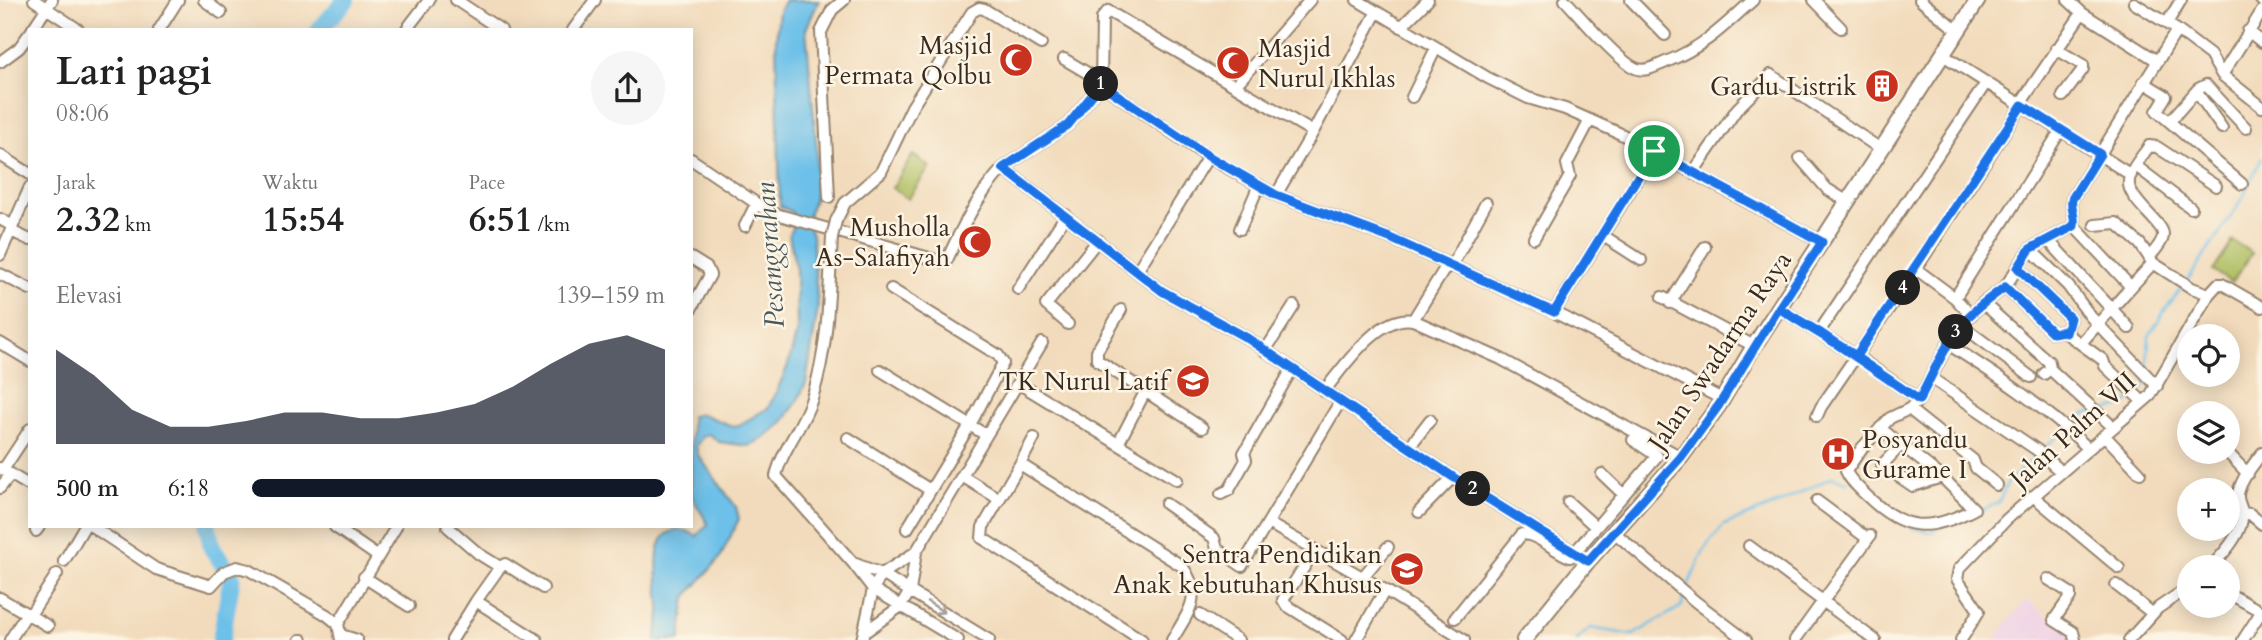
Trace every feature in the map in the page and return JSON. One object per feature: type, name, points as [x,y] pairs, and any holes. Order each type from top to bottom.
[{"type":"main road","name":"Jalan Swadarma Raya","points":[[1524,640],[1588,561],[1681,457],[1722,399],[1978,0]]},
{"type":"street","points":[[34,0],[49,4],[77,28]]},
{"type":"street","points":[[162,28],[178,0]]},
{"type":"street","points":[[204,0],[221,12]]},
{"type":"street","points":[[408,28],[429,0]]},
{"type":"street","points":[[456,0],[498,28]]},
{"type":"street","points":[[574,28],[595,0]]},
{"type":"street","points":[[829,197],[821,32],[832,10],[844,0]]},
{"type":"street","points":[[1235,86],[1310,0]]},
{"type":"street","points":[[1357,0],[1436,48],[1528,98],[1565,109],[1654,151],[1822,242]]},
{"type":"street","points":[[1401,27],[1428,0]]},
{"type":"street","points":[[1565,0],[1625,62],[1641,70],[1687,54],[1706,43],[1746,2]]},
{"type":"street","points":[[1631,0],[1665,36]]},
{"type":"street","points":[[1814,0],[1841,28]]},
{"type":"street","points":[[1920,0],[1960,28]]},
{"type":"street","points":[[2068,0],[2082,13],[2156,60]]},
{"type":"street","points":[[2167,23],[2181,0]]},
{"type":"street","points":[[2134,3],[2167,23],[2210,55],[2222,75],[2262,107]]},
{"type":"street","points":[[33,28],[49,4]]},
{"type":"street","points":[[958,640],[873,589],[776,476],[812,399],[818,376],[826,329],[829,232],[845,203],[881,172],[912,107],[972,12],[979,8],[984,9],[1041,44]]},
{"type":"street","points":[[693,160],[777,215],[829,232],[943,262],[947,260],[971,213],[1003,168],[1068,125],[1101,82],[1102,18],[1108,11],[1313,132]]},
{"type":"street","points":[[2222,75],[2262,11]]},
{"type":"street","points":[[1276,195],[1376,13]]},
{"type":"street","points":[[1817,416],[2082,13]]},
{"type":"street","points":[[1880,428],[1942,477],[1974,509],[1958,518],[1923,527],[1907,523],[1879,508],[1849,478],[1846,471],[1862,448],[1880,428],[1890,418],[1909,409],[1919,400],[1961,325],[1983,303],[2005,287],[2030,249],[2074,226],[2076,217],[2071,206],[2072,199],[2177,30]]},
{"type":"street","points":[[2248,31],[2262,42]]},
{"type":"street","points":[[0,62],[19,48],[28,35]]},
{"type":"street","points":[[1412,97],[1436,48]]},
{"type":"street","points":[[2056,49],[2083,65],[2083,69],[2063,96]]},
{"type":"street","points":[[1943,55],[2100,154],[2134,170],[2191,208]]},
{"type":"street","points":[[1064,59],[1208,156],[1276,195],[1390,238],[1554,312],[1722,399]]},
{"type":"street","points":[[1694,171],[1737,109],[1772,75],[1882,150]]},
{"type":"street","points":[[2143,82],[2166,96],[2157,111],[2242,184]]},
{"type":"street","points":[[1819,332],[1986,83]]},
{"type":"street","points":[[2170,121],[2196,91],[2206,85],[2246,128]]},
{"type":"street","points":[[2196,91],[2222,128]]},
{"type":"street","points":[[1534,238],[1570,176],[1567,164],[1590,120]]},
{"type":"street","points":[[1955,298],[2062,130]]},
{"type":"street","points":[[2081,342],[2132,288],[2163,238],[2163,229],[2133,196],[2129,185],[2134,170],[2152,145],[2216,186]]},
{"type":"street","points":[[1554,312],[1654,151]]},
{"type":"street","points":[[0,155],[28,173]]},
{"type":"street","points":[[1137,271],[1208,156]]},
{"type":"street","points":[[1800,158],[1827,189],[1848,202]]},
{"type":"street","points":[[1003,168],[1162,291],[1234,331],[1453,477],[1588,561]]},
{"type":"street","points":[[1240,229],[1259,185]]},
{"type":"street","points":[[0,255],[28,192]]},
{"type":"street","points":[[745,226],[757,204]]},
{"type":"street","points":[[1413,320],[1486,204]]},
{"type":"street","points":[[1018,289],[1066,215]]},
{"type":"street","points":[[0,219],[28,239]]},
{"type":"street","points":[[2095,225],[2116,222],[2140,244],[2151,261],[2192,288],[2209,294],[2218,284],[2222,284],[2262,307]]},
{"type":"street","points":[[2074,226],[2132,288]]},
{"type":"street","points":[[1602,236],[1641,260]]},
{"type":"street","points":[[1068,324],[1046,305],[1098,240]]},
{"type":"street","points":[[2049,241],[2129,328]]},
{"type":"street","points":[[1705,247],[1666,300],[1754,346]]},
{"type":"street","points":[[2030,249],[2068,286],[2098,324],[2155,385]]},
{"type":"street","points":[[693,259],[707,268],[710,275],[693,305]]},
{"type":"street","points":[[2018,268],[2070,318],[2066,333]]},
{"type":"street","points":[[1916,269],[1955,298],[1972,315]]},
{"type":"street","points":[[0,274],[28,288]]},
{"type":"street","points":[[2005,287],[2053,333],[2063,331],[2103,360],[2105,366],[2141,400]]},
{"type":"street","points":[[891,289],[1001,359],[1002,368],[907,529]]},
{"type":"street","name":"Jalan Palm VII","points":[[1961,640],[1979,611],[1957,579],[1956,573],[2007,519],[2109,431],[2155,385],[2209,294]]},
{"type":"street","points":[[1983,303],[2049,362],[2047,372],[2104,418],[2109,431],[2140,473]]},
{"type":"street","points":[[1265,351],[1294,306]]},
{"type":"street","points":[[1779,308],[1856,356],[1919,400]]},
{"type":"street","points":[[1121,310],[1097,351],[1097,360],[1202,428]]},
{"type":"street","points":[[1324,391],[1363,344],[1382,328],[1403,318],[1502,359],[1681,457]]},
{"type":"street","points":[[1961,325],[2031,377]]},
{"type":"street","points":[[0,343],[28,360]]},
{"type":"street","points":[[863,636],[901,606],[909,590],[916,552],[1042,343]]},
{"type":"street","points":[[1948,344],[2019,389],[2060,421],[2088,448]]},
{"type":"street","points":[[1221,494],[1229,490],[1246,460],[1244,453],[1292,369]]},
{"type":"street","points":[[880,370],[986,435]]},
{"type":"street","points":[[1931,379],[2040,452],[2061,472]]},
{"type":"street","points":[[1018,383],[1177,480]]},
{"type":"street","points":[[1118,444],[1145,392]]},
{"type":"street","points":[[1166,503],[1214,538],[1217,549],[1240,566],[1340,402]]},
{"type":"street","points":[[1909,409],[1973,460],[1976,468],[1997,485]]},
{"type":"street","points":[[1409,446],[1430,420]]},
{"type":"street","points":[[0,488],[5,471],[28,432]]},
{"type":"street","points":[[848,438],[930,490]]},
{"type":"street","points":[[1034,438],[983,527],[982,538],[1142,640]]},
{"type":"street","points":[[1455,618],[1522,534],[1530,534],[1558,553],[1570,557],[1574,553],[1657,456],[1633,440]]},
{"type":"street","points":[[1901,445],[1882,465],[1913,486],[1942,477]]},
{"type":"street","points":[[2240,489],[2262,453]]},
{"type":"street","points":[[2240,462],[2262,475]]},
{"type":"street","points":[[1020,464],[1182,566],[1192,584],[1193,601],[1172,640]]},
{"type":"street","points":[[5,471],[28,485]]},
{"type":"street","points":[[1602,474],[1624,495]]},
{"type":"street","points":[[962,476],[999,499]]},
{"type":"street","points":[[1419,512],[1453,477]]},
{"type":"street","points":[[2034,496],[2119,568]]},
{"type":"street","points":[[1795,640],[1869,538],[1817,500]]},
{"type":"street","points":[[1568,502],[1596,527]]},
{"type":"street","points":[[2221,555],[2240,526],[2240,510]]},
{"type":"street","points":[[2242,513],[2250,514],[2262,524]]},
{"type":"street","points":[[1268,523],[1361,579],[1385,590],[1464,640]]},
{"type":"street","points":[[64,561],[83,528]]},
{"type":"street","points":[[94,528],[156,569],[211,586],[224,572],[237,567],[282,589],[340,633],[357,640]]},
{"type":"street","points":[[336,528],[377,556]]},
{"type":"street","points":[[340,633],[364,577],[395,528]]},
{"type":"street","points":[[449,528],[500,568]]},
{"type":"street","points":[[1615,533],[1680,589],[1746,640]]},
{"type":"street","points":[[1749,546],[1875,640]]},
{"type":"street","points":[[1361,579],[1388,547]]},
{"type":"street","points":[[1315,550],[1283,600],[1286,605],[1342,640]]},
{"type":"street","points":[[863,636],[873,589],[882,574],[916,552]]},
{"type":"street","points":[[853,563],[882,574],[989,640]]},
{"type":"street","points":[[452,640],[475,601],[505,564],[543,588]]},
{"type":"street","points":[[10,640],[57,574]]},
{"type":"street","points":[[364,577],[408,606]]},
{"type":"street","points":[[2048,579],[2070,593],[2070,597],[2053,617],[2073,632],[2075,640]]},
{"type":"street","points":[[2116,585],[2152,613]]},
{"type":"street","points":[[1356,640],[1385,590]]},
{"type":"street","points":[[2129,640],[2152,613],[2177,595]]},
{"type":"street","points":[[0,597],[48,626]]},
{"type":"street","points":[[2240,600],[2262,612],[2243,640]]},
{"type":"street","points":[[475,601],[537,640]]},
{"type":"street","points":[[1200,615],[1238,640]]},
{"type":"shaded area","points":[[2026,599],[2072,636],[2069,640],[1994,640]]},
{"type":"green space","points":[[913,155],[930,167],[908,199],[892,188]]},
{"type":"green space","points":[[2233,241],[2252,253],[2232,283],[2213,271]]},
{"type":"water","points":[[785,0],[819,0],[806,29],[817,151],[815,197],[809,213],[809,226],[818,308],[806,383],[782,423],[767,436],[749,446],[719,442],[709,434],[703,436],[696,446],[698,455],[736,507],[739,519],[720,558],[686,597],[680,640],[655,640],[660,612],[657,563],[662,539],[670,532],[682,530],[697,536],[708,524],[693,498],[693,416],[702,414],[732,426],[739,425],[768,408],[788,365],[797,332],[796,270],[789,234],[794,223],[792,212],[780,206],[776,41],[779,11]]},
{"type":"waterway","points":[[321,28],[346,0]]},
{"type":"waterway","points":[[2188,280],[2240,203],[2262,157]]},
{"type":"waterway","points":[[2147,369],[2149,336],[2184,285]]},
{"type":"waterway","points":[[2137,393],[2145,386],[2146,379]]},
{"type":"waterway","points":[[2100,411],[2123,406],[2132,398]]},
{"type":"waterway","points":[[2069,426],[2085,414],[2093,412]]},
{"type":"waterway","points":[[2043,449],[2064,430]]},
{"type":"waterway","points":[[1977,512],[1998,503],[2007,484],[2038,453]]},
{"type":"waterway","points":[[1686,590],[1705,548],[1724,525],[1780,503],[1832,477],[1847,482]]},
{"type":"waterway","points":[[1911,528],[1931,532],[1942,527]]},
{"type":"waterway","points":[[208,528],[212,548],[232,577],[221,640]]},
{"type":"waterway","points":[[1577,640],[1590,628],[1633,635],[1682,606],[1683,596]]},
{"type":"place","name":"Masjid Permata Qolbu","points":[[1016,60]]},
{"type":"place","name":"Masjid Nurul Ikhlas","points":[[1233,63]]},
{"type":"place","name":"Gardu Listrik","points":[[1882,86]]},
{"type":"place","name":"Musholla As-Salafiyah","points":[[975,242]]},
{"type":"place","name":"TK Nurul Latif","points":[[1193,381]]},
{"type":"place","name":"Posyandu Gurame I","points":[[1838,454]]},
{"type":"place","name":"Sentra Pendidikan Anak kebutuhan Khusus","points":[[1407,569]]},
{"type":"route","points":[[1654,151],[1554,312],[1390,238],[1276,195],[1208,156],[1101,84],[1068,125],[1003,168],[1162,291],[1247,338],[1453,477],[1588,561],[1681,457],[1719,405],[1779,308],[1819,332],[1856,356],[1919,400],[1961,325],[1983,303],[2005,287],[2053,333],[2066,333],[2070,318],[2018,268],[2030,249],[2074,226],[2076,217],[2071,206],[2072,199],[2100,154],[2022,105],[1856,356],[1779,308],[1822,242],[1654,151]]},
{"type":"water label","name":"Pesanggrahan","points":[[770,255]]}]
